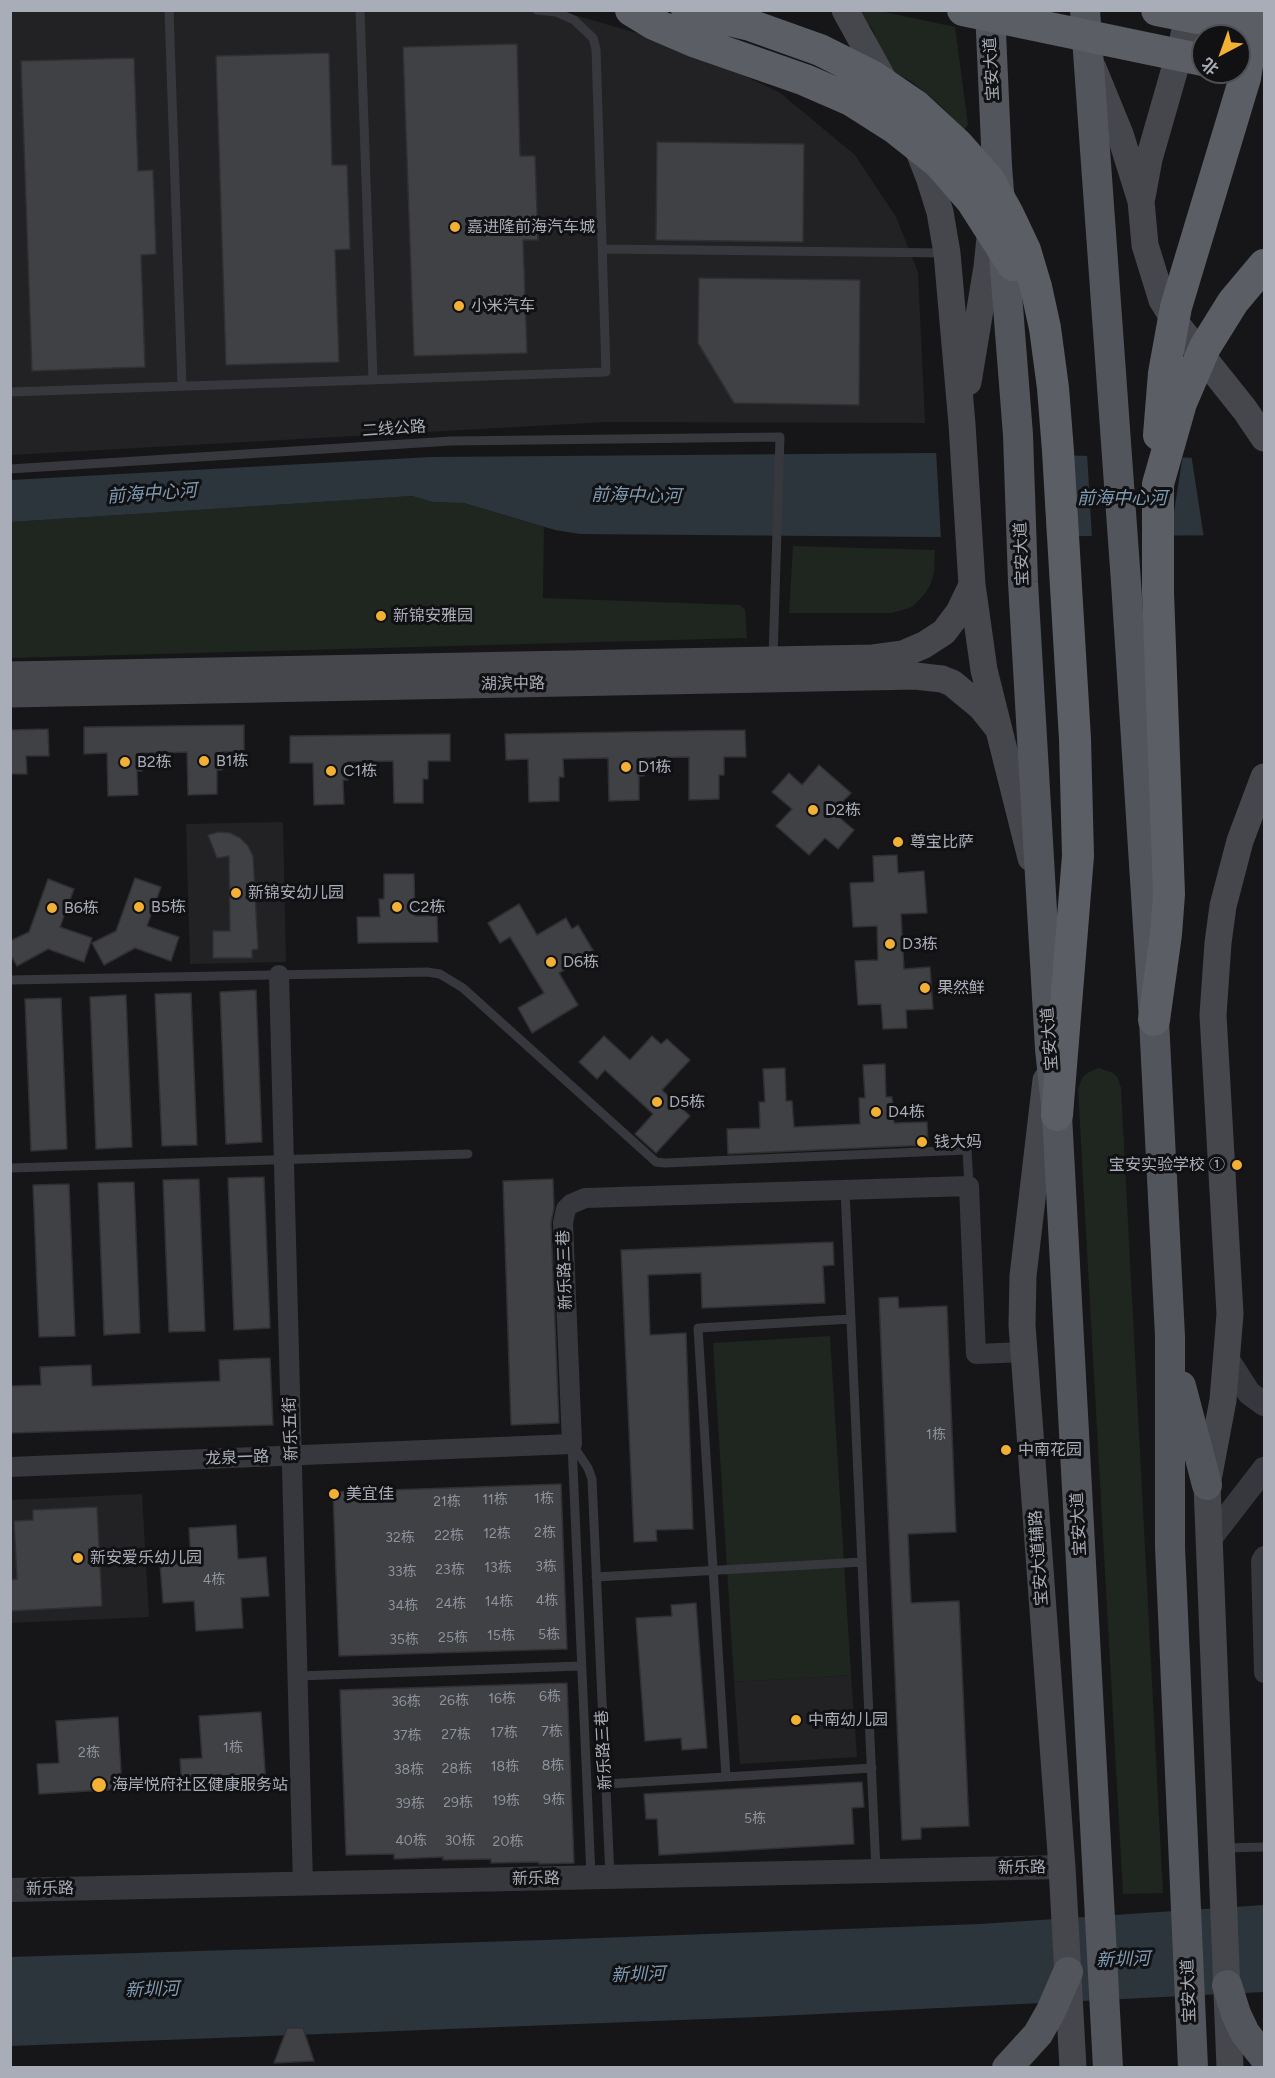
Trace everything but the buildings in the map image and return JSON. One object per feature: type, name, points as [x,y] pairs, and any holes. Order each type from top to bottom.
[{"type":"highway","points":[[631,10],[654,24],[696,42],[806,80],[851,100],[895,128],[939,163],[972,201],[1024,285],[1045,328]]},
{"type":"highway","points":[[687,10],[750,25],[820,50],[872,76],[916,106],[957,144],[989,180],[1025,250],[1045,328],[1058,451],[1075,740],[1078,855],[1057,1115]]},
{"type":"highway","points":[[963,10],[1191,58]]},
{"type":"highway","points":[[1157,10],[1264,31]]},
{"type":"highway","points":[[1154,1020],[1169,894],[1158,592],[1159,426],[1164,373],[1176,307],[1245,78],[1254,10]]},
{"type":"highway","points":[[1158,484],[1181,403],[1205,347],[1233,302],[1264,265]]},
{"type":"main road","points":[[844,10],[899,108],[929,177],[940,212],[947,253],[962,429],[971,584],[984,670],[1042,900]]},
{"type":"main road","name":"宝安大道","points":[[990,10],[997,166],[1018,435],[1023,582],[1050,1049],[1057,1115],[1108,2067]]},
{"type":"main road","name":"宝安大道","points":[[1085,10],[1126,582],[1154,1020],[1170,1336],[1170,1547],[1192,2067]]},
{"type":"main road","points":[[1141,201],[1149,159],[1182,44],[1189,10]]},
{"type":"main road","points":[[1088,55],[1120,134],[1141,201],[1145,245],[1162,300],[1194,348],[1245,410],[1263,436]]},
{"type":"main road","points":[[962,429],[987,267],[997,166]]},
{"type":"main road","name":"湖滨中路","points":[[10,694],[832,669],[873,658],[903,654],[924,645],[944,632],[962,607],[971,584]]},
{"type":"main road","name":"湖滨中路","points":[[10,675],[773,660],[832,669],[942,679],[967,694],[998,727]]},
{"type":"main road","points":[[1207,1485],[1228,1360],[1229,1288],[1213,1015],[1218,943],[1230,872],[1257,806],[1264,777]]},
{"type":"main road","name":"宝安大道辅路","points":[[1050,1049],[1023,1276],[1022,1325],[1068,1972]]},
{"type":"main road","points":[[1170,1336],[1207,1485],[1230,2067]]},
{"type":"main road","points":[[1068,1972],[1058,2020],[1073,2067]]},
{"type":"main road","points":[[1227,1985],[1245,2033],[1264,2057]]},
{"type":"main road","points":[[1007,2067],[1032,2041],[1058,2020]]},
{"type":"street","name":"新乐五街","points":[[279,975],[303,1884]]},
{"type":"street","points":[[969,1185],[976,1354],[1024,1352]]},
{"type":"street","name":"新乐路三巷","points":[[572,1444],[563,1223],[566,1209],[571,1204],[585,1198],[969,1185]]},
{"type":"street","points":[[1228,1360],[1249,1393],[1264,1404]]},
{"type":"street","name":"龙泉一路","points":[[10,1467],[572,1444]]},
{"type":"street","points":[[1209,1540],[1264,1470]]},
{"type":"street","points":[[1264,1556],[1261,1560],[1264,1673]]},
{"type":"street","name":"新乐路","points":[[10,1890],[1062,1867]]},
{"type":"lane","points":[[169,10],[182,385]]},
{"type":"lane","points":[[360,10],[373,379]]},
{"type":"lane","points":[[10,392],[606,372],[596,49],[593,38],[574,20],[556,12],[537,10]]},
{"type":"lane","points":[[603,249],[947,253]]},
{"type":"lane","name":"二线公路","points":[[10,469],[451,441],[779,441],[773,660]]},
{"type":"lane","points":[[10,980],[427,972],[440,974],[450,978],[656,1162],[967,1150],[969,1185]]},
{"type":"lane","points":[[10,1168],[468,1154]]},
{"type":"lane","points":[[845,1190],[876,1871]]},
{"type":"lane","points":[[726,1777],[698,1328],[851,1319]]},
{"type":"lane","points":[[572,1444],[581,1666],[600,1877]]},
{"type":"lane","name":"新乐路三巷","points":[[572,1444],[588,1468],[592,1479],[606,1784],[600,1877]]},
{"type":"lane","points":[[596,1577],[862,1562]]},
{"type":"lane","points":[[298,1676],[581,1666]]},
{"type":"lane","points":[[606,1784],[872,1768]]},
{"type":"lane","points":[[1221,1848],[1264,1847]]},
{"type":"shaded area","name":"嘉进隆前海汽车城","points":[[11,11],[561,11],[678,45],[779,92],[855,155],[896,217],[918,272],[925,423],[607,422],[11,455]]},
{"type":"shaded area","points":[[859,11],[880,11],[955,27],[968,125],[964,130],[940,105],[912,82],[887,68],[873,30]]},
{"type":"shaded area","points":[[412,496],[433,502],[464,503],[544,527],[543,598],[740,605],[745,610],[747,638],[11,658],[11,522]]},
{"type":"shaded area","points":[[793,546],[935,550],[934,572],[930,586],[912,607],[892,613],[789,613]]},
{"type":"shaded area","name":"新锦安幼儿园","points":[[283,822],[286,962],[190,964],[186,824]]},
{"type":"shaded area","points":[[1099,1068],[1113,1073],[1118,1078],[1121,1088],[1163,1893],[1123,1894],[1078,1089],[1082,1078],[1087,1073]]},
{"type":"shaded area","points":[[830,1336],[851,1675],[734,1682],[713,1343]]},
{"type":"shaded area","name":"新安爱乐幼儿园","points":[[142,1494],[149,1617],[11,1623],[10,1500]]},
{"type":"shaded area","name":"中南幼儿园","points":[[851,1675],[857,1757],[740,1764],[734,1682]]},
{"type":"water","name":"前海中心河","points":[[929,453],[1264,459],[1264,535],[934,537],[580,534],[555,530],[464,503],[433,502],[412,496],[11,522],[11,480],[431,457]]},
{"type":"water","name":"新圳河","points":[[1264,1905],[1264,1992],[758,2017],[11,2046],[10,1957],[980,1924]]},
{"type":"pier","points":[[936,450],[1043,452],[1047,539],[941,540]]},
{"type":"pier","points":[[1087,453],[1183,454],[1174,512],[1174,539],[1092,539]]},
{"type":"pier","points":[[1191,454],[1264,456],[1264,538],[1204,538]]},
{"type":"place","name":"嘉进隆前海汽车城","points":[[455,227]]},
{"type":"place","name":"小米汽车","points":[[459,306]]},
{"type":"place","name":"新锦安雅园","points":[[381,616]]},
{"type":"place","name":"B1栋","points":[[204,761]]},
{"type":"place","name":"B2栋","points":[[125,762]]},
{"type":"place","name":"D1栋","points":[[626,767]]},
{"type":"place","name":"C1栋","points":[[331,771]]},
{"type":"place","name":"D2栋","points":[[813,810]]},
{"type":"place","name":"尊宝比萨","points":[[898,842]]},
{"type":"place","name":"新锦安幼儿园","points":[[236,893]]},
{"type":"place","name":"B5栋","points":[[139,907]]},
{"type":"place","name":"C2栋","points":[[397,907]]},
{"type":"place","name":"B6栋","points":[[52,908]]},
{"type":"place","name":"D3栋","points":[[890,944]]},
{"type":"place","name":"D6栋","points":[[551,962]]},
{"type":"place","name":"果然鲜","points":[[925,988]]},
{"type":"place","name":"D5栋","points":[[657,1102]]},
{"type":"place","name":"D4栋","points":[[876,1112]]},
{"type":"place","name":"钱大妈","points":[[922,1142]]},
{"type":"place","name":"宝安实验学校 ①","points":[[1237,1165]]},
{"type":"place","name":"中南花园","points":[[1006,1450]]},
{"type":"place","name":"美宜佳","points":[[334,1494]]},
{"type":"place","name":"新安爱乐幼儿园","points":[[78,1558]]},
{"type":"place","name":"中南幼儿园","points":[[796,1720]]},
{"type":"place","name":"海岸悦府社区健康服务站","points":[[99,1785]]}]
